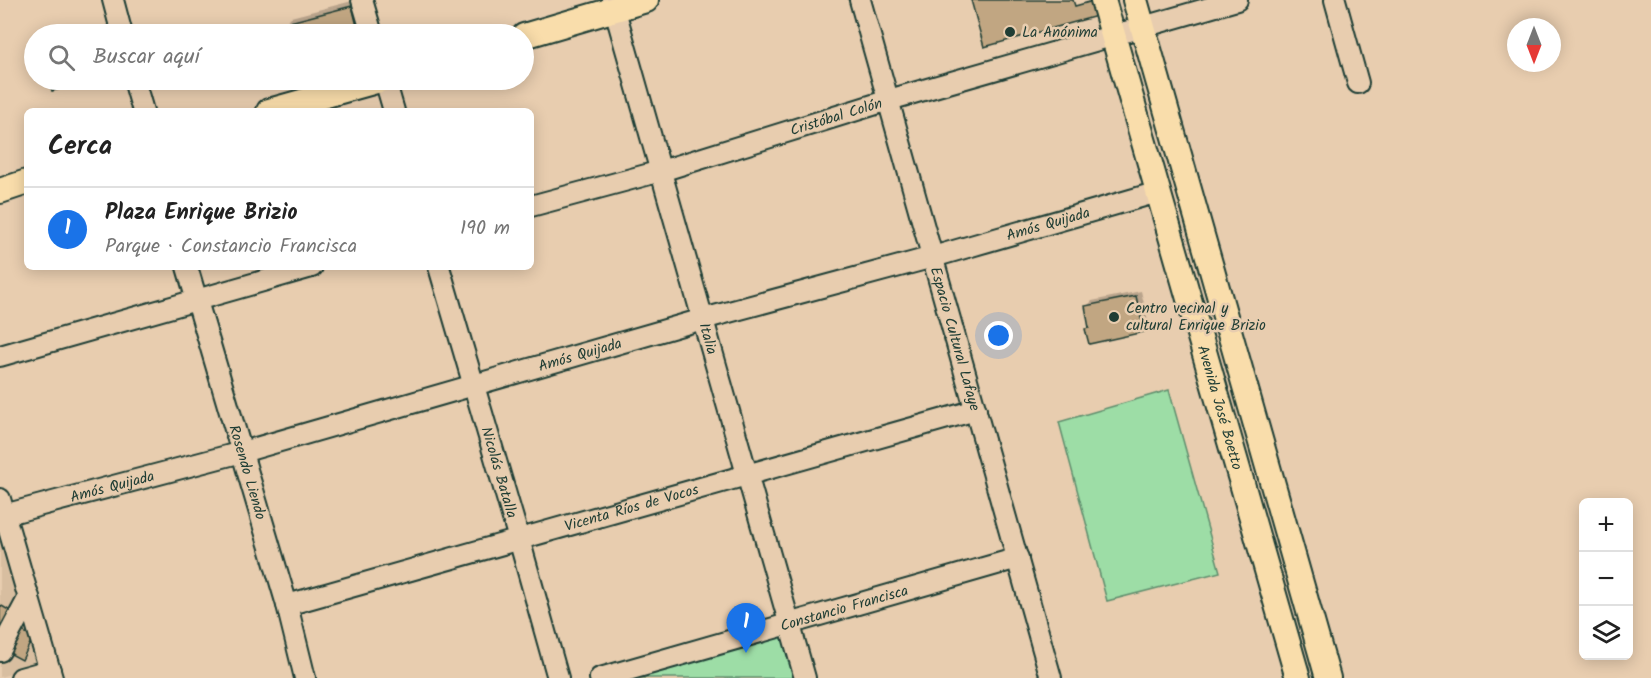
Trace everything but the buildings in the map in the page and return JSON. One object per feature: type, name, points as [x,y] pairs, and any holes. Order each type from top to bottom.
[{"type":"main road","points":[[534,32],[613,4],[646,0]]},
{"type":"main road","name":"Avenida José Boetto","points":[[1102,0],[1298,678]]},
{"type":"main road","name":"Avenida José Boetto","points":[[1135,0],[1328,678]]},
{"type":"main road","points":[[280,108],[346,90]]},
{"type":"main road","points":[[0,191],[24,183]]},
{"type":"street","points":[[113,0],[119,24]]},
{"type":"street","points":[[362,0],[369,24]]},
{"type":"street","name":"Espacio Cultural Lafaye","points":[[860,0],[1052,678]]},
{"type":"street","name":"Cristóbal Colón","points":[[534,205],[661,171],[889,100],[1237,0]]},
{"type":"street","points":[[1335,0],[1358,82]]},
{"type":"street","name":"Italia","points":[[613,4],[805,678]]},
{"type":"street","points":[[138,90],[142,108]]},
{"type":"street","points":[[386,90],[393,108]]},
{"type":"street","name":"Amós Quijada","points":[[2,510],[242,452],[703,319],[933,257],[1158,192]]},
{"type":"street","name":"Rosendo Liendo","points":[[189,270],[287,605],[305,678]]},
{"type":"street","points":[[0,356],[302,270]]},
{"type":"street","name":"Nicolás Batalla","points":[[440,270],[558,678]]},
{"type":"street","name":"Vicenta Ríos de Vocos","points":[[287,605],[976,410]]},
{"type":"street","points":[[2,510],[51,674],[21,678]]},
{"type":"street","name":"Constancio Francisca","points":[[600,678],[1017,558]]},
{"type":"street","points":[[0,651],[29,597]]},
{"type":"shaded area","points":[[0,522],[41,665],[0,677]]},
{"type":"green space","points":[[1169,390],[1220,572],[1107,601],[1059,422]]},
{"type":"green space","points":[[786,628],[800,678],[613,678]]},
{"type":"place","name":"La Anónima","points":[[1010,32]]},
{"type":"place","name":"Centro vecinal y cultural Enrique Brizio","points":[[1114,317]]},
{"type":"place","name":"Plaza Enrique Brizio","points":[[746,653]]}]
